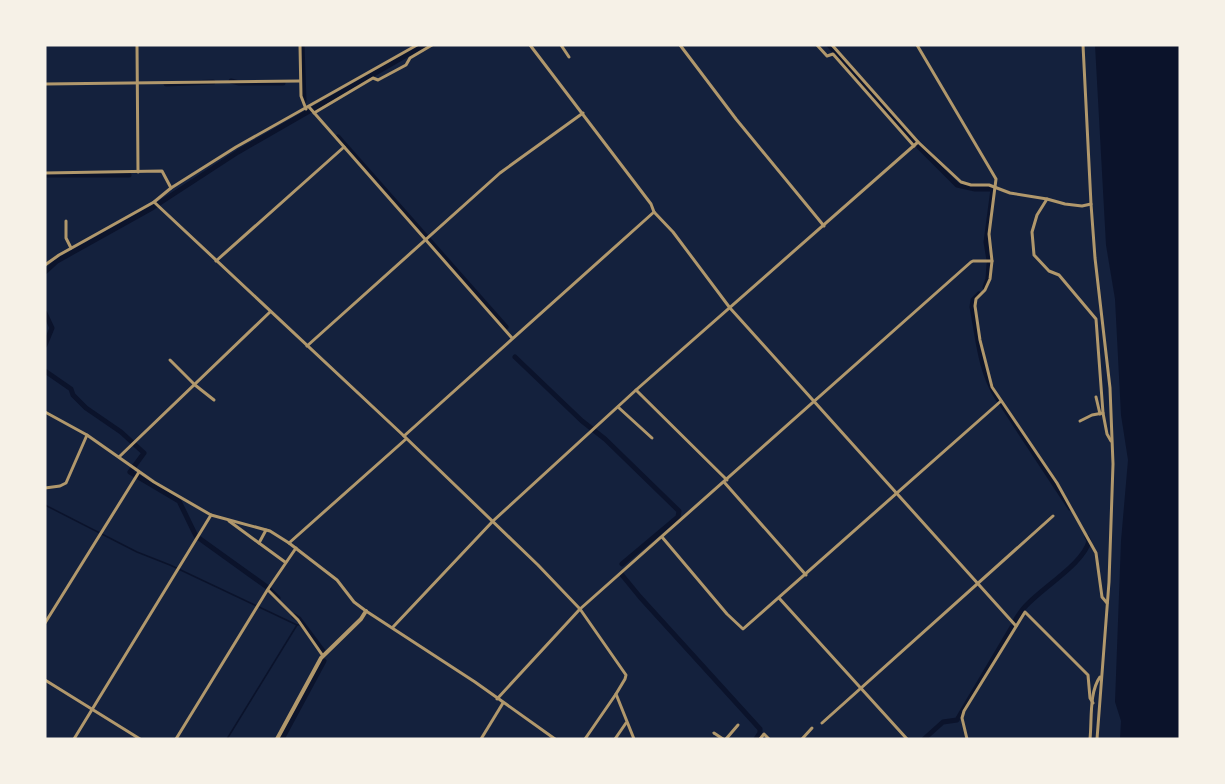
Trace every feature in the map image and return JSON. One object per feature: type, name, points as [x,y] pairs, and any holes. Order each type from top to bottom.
[{"type":"street","points":[[137,45],[138,172]]},
{"type":"street","points":[[300,45],[301,96],[307,108],[427,238],[512,338]]},
{"type":"street","points":[[45,265],[71,248],[154,203],[171,188],[236,147],[417,45]]},
{"type":"street","points":[[314,113],[373,78],[378,80],[406,65],[410,58],[432,45]]},
{"type":"street","points":[[530,45],[651,204],[654,212],[673,232],[730,308],[1016,626]]},
{"type":"street","points":[[561,45],[569,57]]},
{"type":"street","points":[[680,45],[736,119],[824,226]]},
{"type":"street","points":[[817,45],[827,56],[833,54],[914,146]]},
{"type":"street","points":[[832,45],[918,142],[961,182],[971,185],[989,185],[1010,193],[1082,206],[1091,204]]},
{"type":"street","points":[[917,45],[996,180],[989,234],[992,261],[990,279],[985,290],[976,298],[975,306],[987,372],[992,387],[1057,483],[1096,554],[1102,597],[1107,603]]},
{"type":"street","points":[[1083,45],[1091,204],[1110,388],[1112,443],[1111,540],[1097,739]]},
{"type":"street","points":[[45,84],[300,81]]},
{"type":"street","points":[[307,346],[500,173],[583,113]]},
{"type":"street","points":[[393,627],[492,521],[636,390],[918,142]]},
{"type":"street","points":[[216,261],[344,147]]},
{"type":"street","points":[[45,173],[162,171],[171,188]]},
{"type":"street","points":[[1047,199],[1037,215],[1032,232],[1034,255],[1048,271],[1059,275],[1096,319],[1101,414]]},
{"type":"street","points":[[154,203],[405,437],[580,609],[626,675],[616,694],[585,739]]},
{"type":"street","points":[[289,543],[512,338],[654,212]]},
{"type":"street","points":[[66,221],[66,237],[71,248]]},
{"type":"street","points":[[497,699],[580,609],[971,262],[992,261]]},
{"type":"street","points":[[119,457],[270,312]]},
{"type":"street","points":[[170,360],[214,400]]},
{"type":"street","points":[[636,390],[725,481],[806,575]]},
{"type":"street","points":[[1096,397],[1112,443]]},
{"type":"street","points":[[662,537],[727,614],[743,629],[1001,401]]},
{"type":"street","points":[[618,407],[652,438]]},
{"type":"street","points":[[45,412],[87,435],[138,471],[211,515],[267,530],[289,543],[337,580],[354,602],[366,611],[476,682],[555,739]]},
{"type":"street","points":[[1080,421],[1101,414]]},
{"type":"street","points":[[45,488],[66,483],[87,435]]},
{"type":"street","points":[[45,623],[138,471]]},
{"type":"street","points":[[74,739],[211,515]]},
{"type":"street","points":[[822,723],[1053,516]]},
{"type":"street","points":[[228,520],[285,562]]},
{"type":"street","points":[[259,543],[267,530]]},
{"type":"street","points":[[176,739],[268,589],[296,548]]},
{"type":"street","points":[[268,589],[298,620],[324,656]]},
{"type":"street","points":[[779,598],[907,739]]},
{"type":"street","points":[[277,739],[324,656],[361,619],[366,611]]},
{"type":"street","points":[[967,739],[962,718],[964,711],[1025,612],[1088,675],[1090,698],[1093,703]]},
{"type":"street","points":[[1090,739],[1096,682],[1101,675]]},
{"type":"street","points":[[45,680],[140,739]]},
{"type":"street","points":[[616,694],[634,739]]},
{"type":"street","points":[[481,739],[503,703]]},
{"type":"street","points":[[615,739],[626,723]]},
{"type":"street","points":[[714,733],[724,739],[738,725]]},
{"type":"street","points":[[802,739],[812,728]]},
{"type":"street","points":[[760,739],[764,734],[769,739]]},
{"type":"water","points":[[1095,45],[1180,45],[1180,739],[1120,739],[1121,721],[1115,702],[1121,541],[1128,460],[1121,415],[1115,299],[1106,245]]},
{"type":"waterway","points":[[302,45],[304,101]]},
{"type":"waterway","points":[[45,272],[57,261],[152,208],[238,152],[424,45]]},
{"type":"waterway","points":[[829,45],[916,143]]},
{"type":"waterway","points":[[231,81],[283,83]]},
{"type":"waterway","points":[[166,84],[213,82]]},
{"type":"waterway","points":[[338,137],[506,327]]},
{"type":"waterway","points":[[919,147],[957,185],[975,189],[993,189],[986,242],[989,260]]},
{"type":"waterway","points":[[45,175],[129,175]]},
{"type":"waterway","points":[[985,287],[989,264]]},
{"type":"waterway","points":[[979,294],[973,300],[972,307],[978,343],[987,378],[998,399]]},
{"type":"waterway","points":[[45,313],[52,328],[45,345]]},
{"type":"waterway","points":[[515,357],[582,421],[605,439],[679,511],[678,517],[622,564]]},
{"type":"waterway","points":[[45,371],[71,389],[73,395],[86,408],[121,432],[144,453],[130,472],[179,501],[196,536],[267,587],[278,598]]},
{"type":"waterway","points":[[1001,403],[1070,508]]},
{"type":"waterway","points":[[45,505],[137,552],[170,565],[297,625],[303,624]]},
{"type":"waterway","points":[[1015,621],[1030,602],[1079,559],[1089,541],[1087,537]]},
{"type":"waterway","points":[[622,575],[760,729],[756,739]]},
{"type":"waterway","points":[[294,616],[299,619],[323,651]]},
{"type":"waterway","points":[[227,739],[297,625]]},
{"type":"waterway","points":[[924,739],[943,722],[957,720],[1012,627]]},
{"type":"waterway","points":[[282,739],[324,661]]}]
